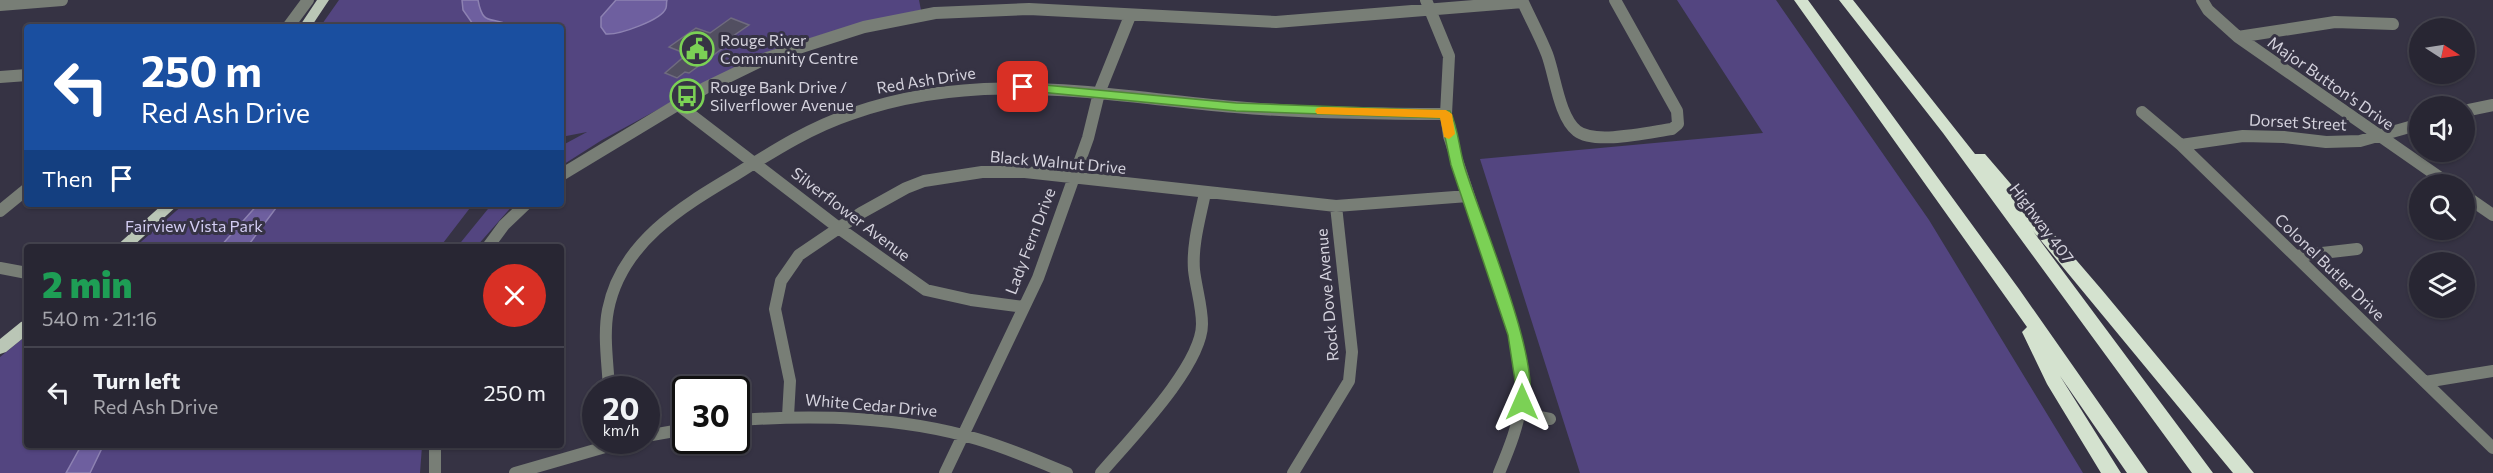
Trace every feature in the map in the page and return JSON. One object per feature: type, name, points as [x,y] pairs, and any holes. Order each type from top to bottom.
[{"type":"highway","points":[[1801,0],[2013,293],[2138,473]]},
{"type":"highway","name":"Highway 407","points":[[1846,0],[1948,129],[2203,473]]},
{"type":"highway","points":[[1948,129],[1989,167],[2244,473]]},
{"type":"highway","points":[[2013,293],[2053,379],[2111,473]]},
{"type":"main road","points":[[307,24],[323,0]]},
{"type":"main road","points":[[126,244],[169,207]]},
{"type":"main road","points":[[0,348],[24,328]]},
{"type":"street","points":[[0,5],[62,0]]},
{"type":"street","points":[[290,24],[308,0]]},
{"type":"street","points":[[564,173],[677,104],[767,58],[864,27],[935,13],[997,9],[1276,22],[1427,5],[1523,1],[1547,54],[1567,118],[1577,131],[1592,136],[1606,136],[1672,129],[1678,124],[1677,111],[1615,0]]},
{"type":"street","name":"Major Button's Drive","points":[[2202,0],[2208,10],[2238,38],[2434,174]]},
{"type":"street","points":[[1427,5],[1449,56],[1446,114],[1449,136],[1515,335],[1523,387],[1520,414],[1499,473]]},
{"type":"street","name":"Lady Fern Drive","points":[[945,473],[1038,278],[1088,138],[1099,93],[1130,16]]},
{"type":"street","points":[[2238,38],[2349,22],[2376,21],[2393,24]]},
{"type":"street","points":[[0,77],[24,75]]},
{"type":"street","name":"Red Ash Drive","points":[[609,376],[608,309],[611,296],[628,261],[654,231],[677,211],[756,162],[823,124],[868,108],[912,98],[1002,88],[1099,93],[1258,109],[1446,114]]},
{"type":"street","name":"Silverflower Avenue","points":[[677,104],[926,290],[971,300],[1024,307]]},
{"type":"street","points":[[2488,106],[2493,113]]},
{"type":"street","name":"Colonel Butler Drive","points":[[2142,112],[2181,145],[2493,448]]},
{"type":"street","name":"Dorset Street","points":[[2181,145],[2243,136],[2344,142],[2409,127]]},
{"type":"street","name":"Black Walnut Drive","points":[[788,416],[790,381],[775,309],[781,281],[800,255],[888,197],[924,181],[982,172],[1025,172],[1336,206],[1468,196]]},
{"type":"street","points":[[0,211],[24,191]]},
{"type":"street","points":[[1101,473],[1184,374],[1196,352],[1202,325],[1194,268],[1194,249],[1205,193]]},
{"type":"street","points":[[2475,203],[2493,215]]},
{"type":"street","name":"Rock Dove Avenue","points":[[1293,473],[1349,381],[1352,352],[1336,206]]},
{"type":"street","points":[[490,244],[504,225],[523,207]]},
{"type":"street","points":[[2296,256],[2357,249]]},
{"type":"street","points":[[0,268],[24,272]]},
{"type":"street","points":[[2425,382],[2493,371]]},
{"type":"street","points":[[1520,414],[1550,419]]},
{"type":"street","name":"White Cedar Drive","points":[[750,419],[788,416],[919,425],[965,435],[1038,459],[1067,473]]},
{"type":"street","points":[[435,448],[435,473]]},
{"type":"street","points":[[515,473],[582,452]]},
{"type":"green space","points":[[339,0],[919,0],[921,10],[853,25],[758,55],[602,140],[564,164],[564,144],[587,132],[564,136],[564,24],[322,24]]},
{"type":"green space","points":[[1677,0],[1776,0],[1929,220],[2083,473],[1580,473],[1480,159],[1763,133]]},
{"type":"green space","name":"Fairview Vista Park","points":[[181,207],[471,207],[442,244],[139,244]]},
{"type":"green space","points":[[490,207],[511,207],[479,244],[459,244]]},
{"type":"green space","points":[[24,337],[24,448],[422,448],[420,473],[0,473],[0,357]]},
{"type":"shaded area","points":[[462,0],[478,0],[485,17],[507,24],[473,24],[463,10]]},
{"type":"shaded area","points":[[616,0],[667,0],[663,13],[649,22],[606,34],[601,27],[601,17]]},
{"type":"shaded area","points":[[255,207],[277,207],[249,244],[223,244]]},
{"type":"shaded area","points":[[80,448],[102,448],[90,473],[66,473]]},
{"type":"building","name":"Rouge River Community Centre","points":[[731,18],[749,25],[723,43],[727,45],[689,73],[685,72],[677,78],[665,73],[687,54],[669,47],[696,28],[710,33]]},
{"type":"slow traffic","points":[[1322,111],[1446,114],[1449,134]]},
{"type":"place","name":"Rouge River Community Centre","points":[[697,49]]},
{"type":"place","name":"Rouge Bank Drive / Silverflower Avenue","points":[[687,96]]},
{"type":"route","points":[[1023,87],[1236,107],[1384,114],[1446,114],[1449,136],[1458,165],[1515,335],[1521,364],[1522,402]]}]
